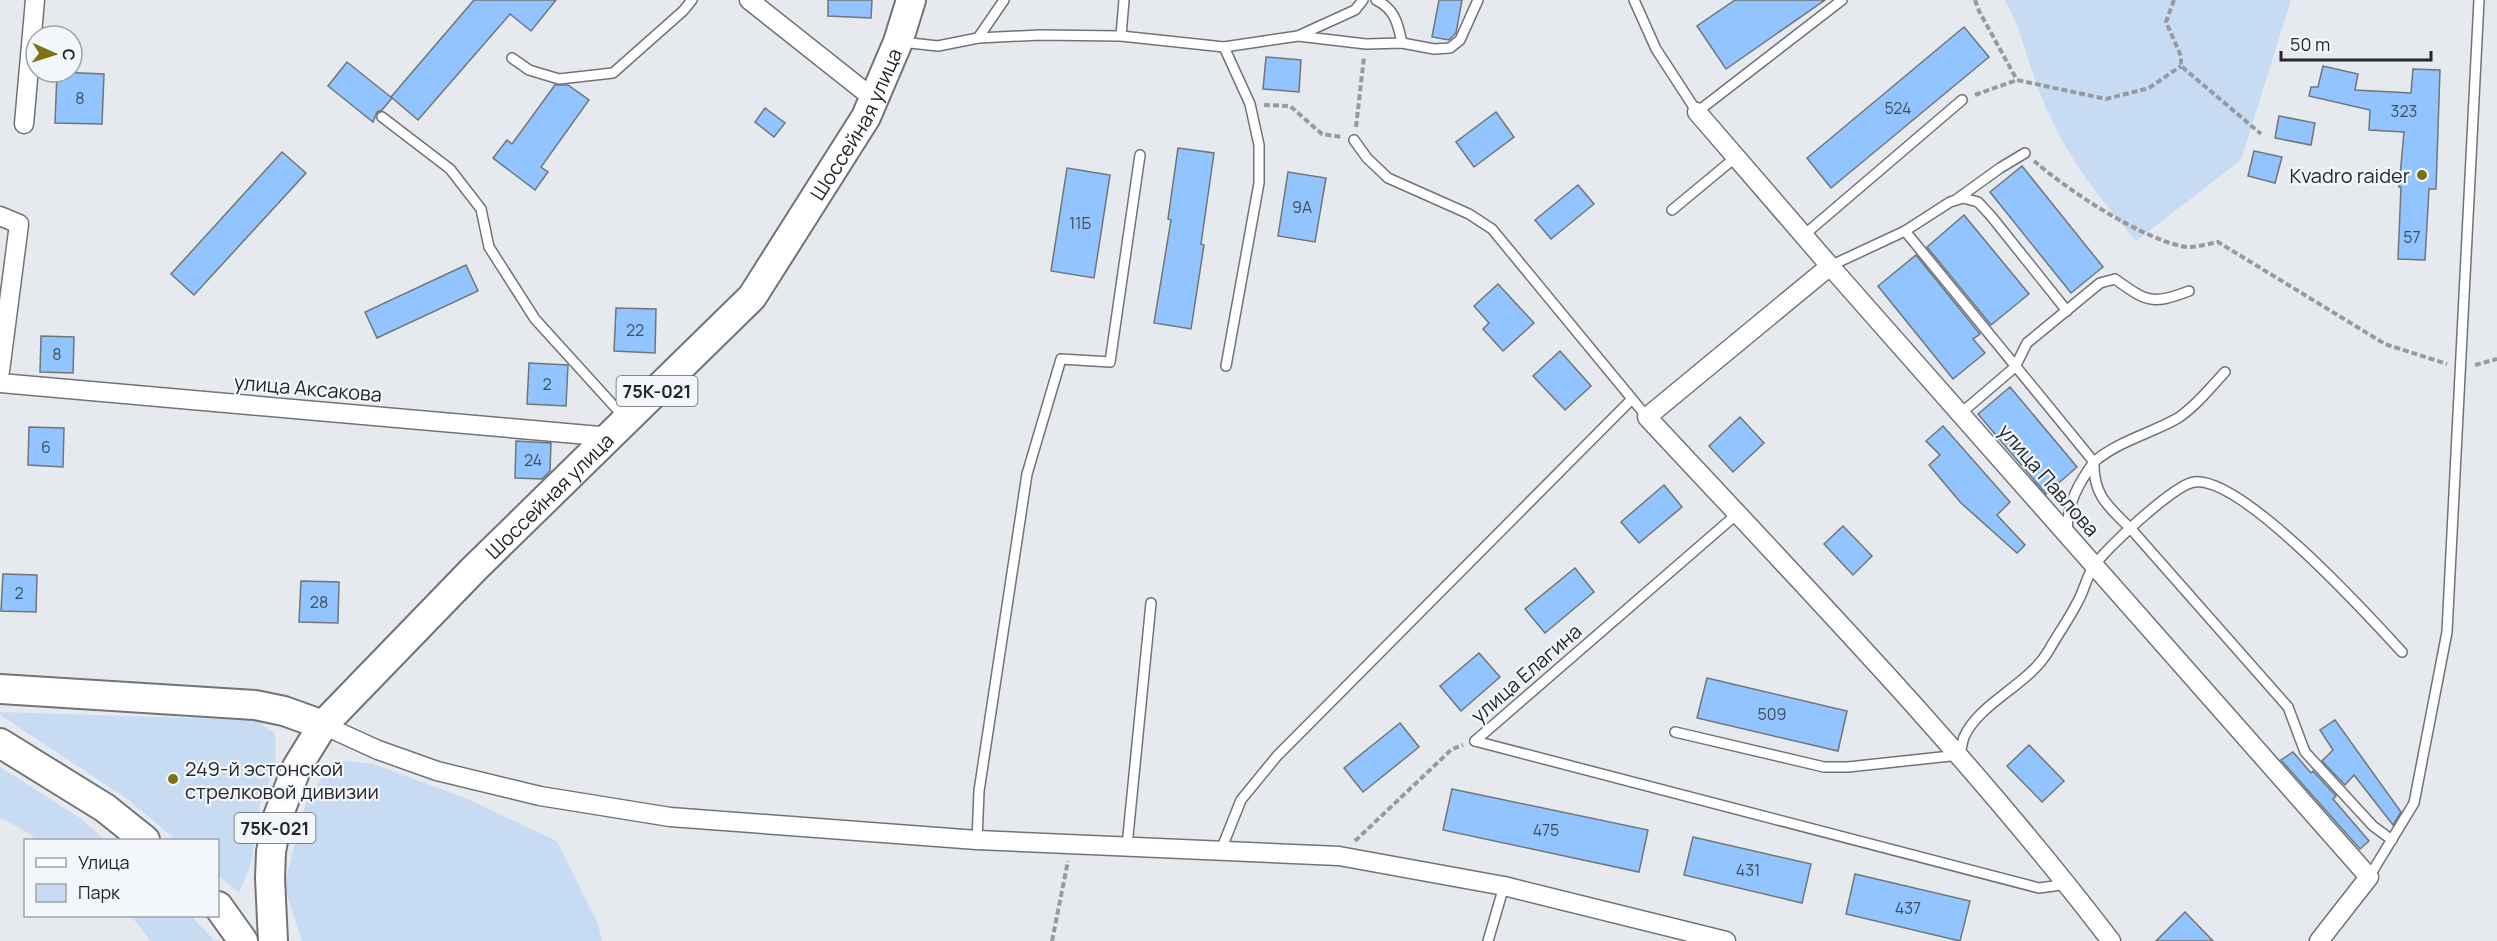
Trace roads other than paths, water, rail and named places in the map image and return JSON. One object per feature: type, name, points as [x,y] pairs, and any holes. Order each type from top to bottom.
[{"type":"main road","name":"Шоссейная улица","points":[[273,941],[270,878],[271,852],[277,819],[297,767],[323,725],[474,569],[752,297],[866,117],[898,42],[911,0]]},
{"type":"main road","points":[[0,689],[255,705],[284,711],[323,725]]},
{"type":"main road","points":[[0,743],[105,808],[144,839]]},
{"type":"main road","points":[[219,907],[243,941]]},
{"type":"street","points":[[24,124],[35,0]]},
{"type":"street","points":[[749,0],[874,99]]},
{"type":"street","name":"улица Павлова","points":[[1697,112],[2369,877]]},
{"type":"street","points":[[0,216],[19,224],[0,371]]},
{"type":"street","points":[[1830,266],[1647,417],[1960,755],[2068,884],[2108,939]]},
{"type":"street","name":"улица Аксакова","points":[[0,383],[619,429]]},
{"type":"street","points":[[323,725],[378,750],[437,771],[540,796],[670,817],[977,840],[1339,856],[1504,886],[1725,941]]},
{"type":"street","points":[[2319,941],[2369,877]]},
{"type":"lane","points":[[512,58],[529,70],[559,79],[613,73],[683,12],[692,0]]},
{"type":"lane","points":[[978,38],[1004,0]]},
{"type":"lane","points":[[1121,36],[1124,0]]},
{"type":"lane","points":[[1298,36],[1354,10],[1363,0]]},
{"type":"lane","points":[[1377,0],[1385,4],[1396,18],[1402,43]]},
{"type":"lane","points":[[898,42],[938,46],[978,38],[1040,35],[1121,36],[1224,47],[1298,36],[1366,44],[1402,43],[1434,49],[1450,48],[1460,39],[1478,0]]},
{"type":"lane","points":[[1634,0],[1656,49],[1697,112],[1842,0]]},
{"type":"lane","points":[[2369,877],[2414,803],[2447,632],[2479,0]]},
{"type":"lane","points":[[1224,47],[1250,104],[1259,145],[1259,183],[1226,366]]},
{"type":"lane","points":[[1804,235],[1962,100]]},
{"type":"lane","points":[[382,117],[450,169],[481,209],[489,247],[535,319],[619,429]]},
{"type":"lane","points":[[1354,140],[1367,158],[1388,178],[1469,214],[1492,229],[1647,417]]},
{"type":"lane","points":[[1830,266],[1905,231],[2025,153]]},
{"type":"lane","points":[[977,840],[979,790],[1027,474],[1061,359],[1110,362],[1140,155]]},
{"type":"lane","points":[[1672,210],[1736,157]]},
{"type":"lane","points":[[1954,201],[1964,198],[1978,202],[2067,311]]},
{"type":"lane","points":[[1905,231],[2094,462],[2096,486],[2103,501],[2131,529],[2288,707],[2305,752],[2373,826],[2392,840]]},
{"type":"lane","points":[[1960,414],[2015,367],[2027,343],[2108,279],[2115,279],[2136,295],[2155,300],[2163,301],[2189,291]]},
{"type":"lane","points":[[2067,535],[2067,513],[2073,495],[2081,479],[2094,462],[2114,448],[2177,418],[2192,408],[2225,372]]},
{"type":"lane","points":[[1221,850],[1241,800],[1276,756],[1631,400]]},
{"type":"lane","points":[[1675,732],[1824,767],[1848,767],[1960,755],[1964,737],[1976,719],[2041,664],[2078,603],[2094,565],[2172,492],[2194,482],[2215,487],[2264,516],[2347,592],[2402,652]]},
{"type":"lane","name":"улица Елагина","points":[[1737,514],[1475,741],[2039,888],[2068,884]]},
{"type":"lane","points":[[1127,846],[1151,603]]},
{"type":"lane","points":[[1488,941],[1504,886]]},
{"type":"place","name":"Kvadro raider","points":[[2422,175]]},
{"type":"place","name":"249-й эстонской стрелковой дивизии","points":[[173,779]]}]
